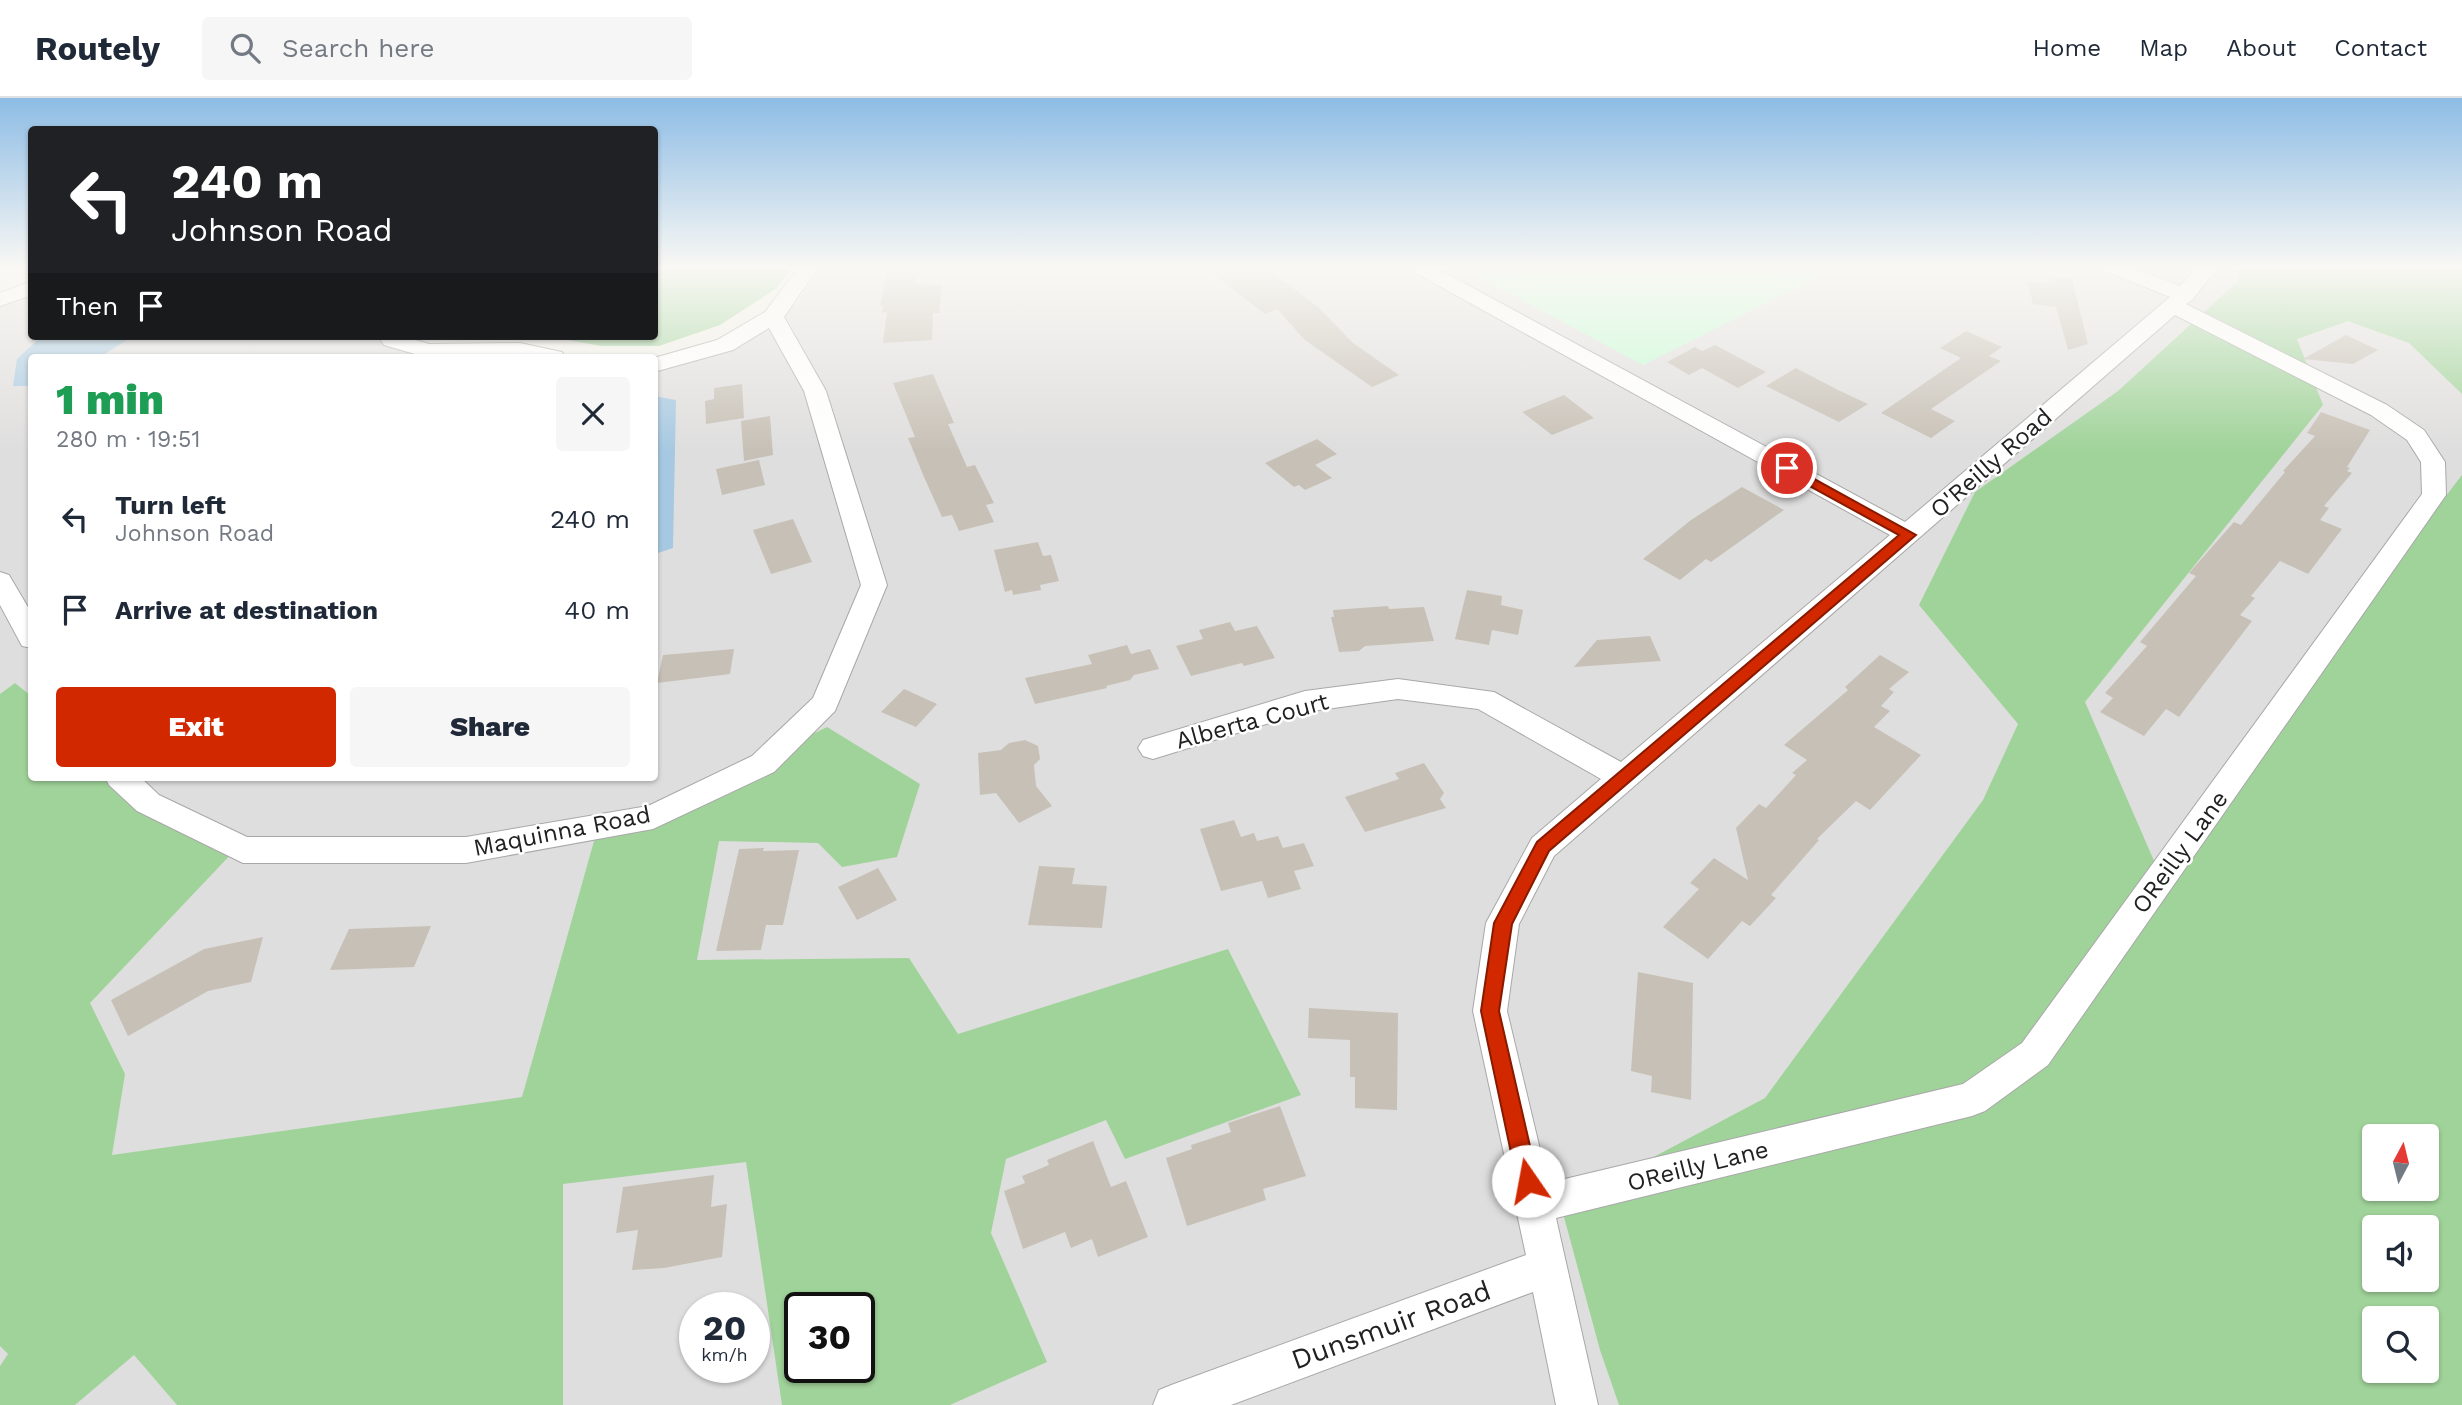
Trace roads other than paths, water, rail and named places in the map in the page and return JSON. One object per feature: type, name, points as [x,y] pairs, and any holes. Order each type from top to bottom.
[{"type":"street","points":[[658,364],[725,345],[752,329]]},
{"type":"street","name":"Maquinna Road","points":[[124,781],[148,803],[243,850],[466,850],[653,817],[763,764],[825,704],[874,585],[815,391],[780,329]]},
{"type":"street","points":[[1533,329],[1909,535]]},
{"type":"street","name":"O'Reilly Road","points":[[1533,1205],[1490,1011],[1503,923],[1543,847],[2147,329]]},
{"type":"street","name":"OReilly Lane","points":[[1533,1205],[1972,1099],[2035,1054],[2434,495],[2433,462],[2416,435],[2379,410],[2230,329]]},
{"type":"street","points":[[391,340],[426,351],[498,347],[545,354]]},
{"type":"street","points":[[0,581],[28,632]]},
{"type":"street","name":"Alberta Court","points":[[1153,748],[1305,702],[1398,689],[1484,699],[1624,778]]},
{"type":"street","points":[[1533,1205],[1577,1405]]},
{"type":"street","name":"Dunsmuir Road","points":[[1174,1405],[1548,1267]]},
{"type":"water","points":[[38,340],[127,340],[105,354],[28,354],[28,386],[13,386],[17,359]]},
{"type":"water","points":[[658,397],[676,400],[673,548],[658,553]]}]
